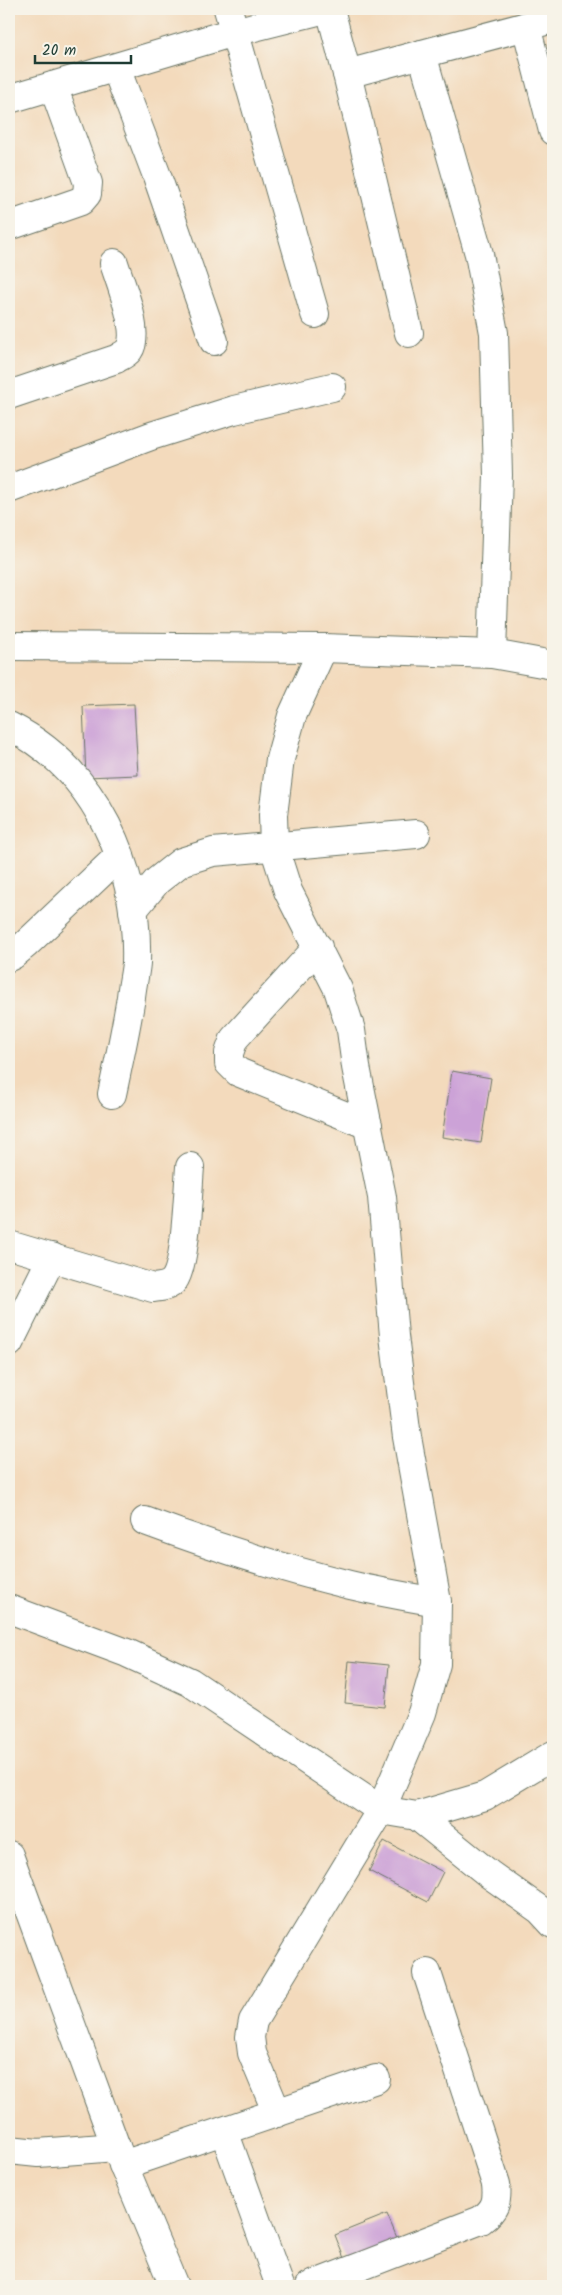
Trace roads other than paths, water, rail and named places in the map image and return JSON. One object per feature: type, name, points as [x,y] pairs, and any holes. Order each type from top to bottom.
[{"type":"street","points":[[9,99],[116,68],[231,20],[326,9]]},
{"type":"street","points":[[330,9],[408,333]]},
{"type":"street","points":[[347,74],[553,19]]},
{"type":"street","points":[[231,20],[315,314]]},
{"type":"street","points":[[526,26],[553,131]]},
{"type":"street","points":[[422,54],[479,254],[494,333],[498,406],[498,475],[492,654]]},
{"type":"street","points":[[116,68],[214,341]]},
{"type":"street","points":[[9,226],[81,201],[87,194],[88,183],[53,86]]},
{"type":"street","points":[[9,395],[116,359],[128,351],[134,338],[131,318],[114,263]]},
{"type":"street","points":[[9,489],[151,436],[234,410],[332,387]]},
{"type":"street","points":[[9,646],[323,648],[492,654],[553,665]]},
{"type":"street","points":[[277,2113],[252,2053],[250,2037],[253,2021],[381,1810],[422,1712],[436,1664],[437,1602],[407,1437],[394,1336],[382,1197],[356,1067],[351,1030],[338,989],[288,891],[274,847],[273,815],[280,759],[292,716],[323,648]]},
{"type":"street","points":[[9,726],[63,764],[96,804],[120,855],[133,910],[136,964],[112,1094]]},
{"type":"street","points":[[133,910],[158,882],[181,862],[213,852],[416,834]]},
{"type":"street","points":[[9,956],[13,955],[120,855]]},
{"type":"street","points":[[318,947],[234,1039],[229,1052],[229,1063],[238,1072],[368,1125]]},
{"type":"street","points":[[9,1245],[153,1288],[164,1287],[174,1280],[182,1263],[190,1167]]},
{"type":"street","points":[[9,1343],[52,1257]]},
{"type":"street","points":[[145,1521],[276,1566],[352,1586],[437,1602]]},
{"type":"street","points":[[9,1610],[127,1653],[190,1682],[381,1810],[417,1816],[485,1796],[553,1755]]},
{"type":"street","points":[[417,1816],[489,1874],[540,1910],[553,1924]]},
{"type":"street","points":[[9,1856],[119,2156],[174,2286]]},
{"type":"street","points":[[310,2286],[481,2220],[492,2212],[498,2200],[496,2184],[427,1973]]},
{"type":"street","points":[[9,2150],[119,2156],[224,2131],[376,2079]]},
{"type":"street","points":[[224,2131],[280,2286]]}]
